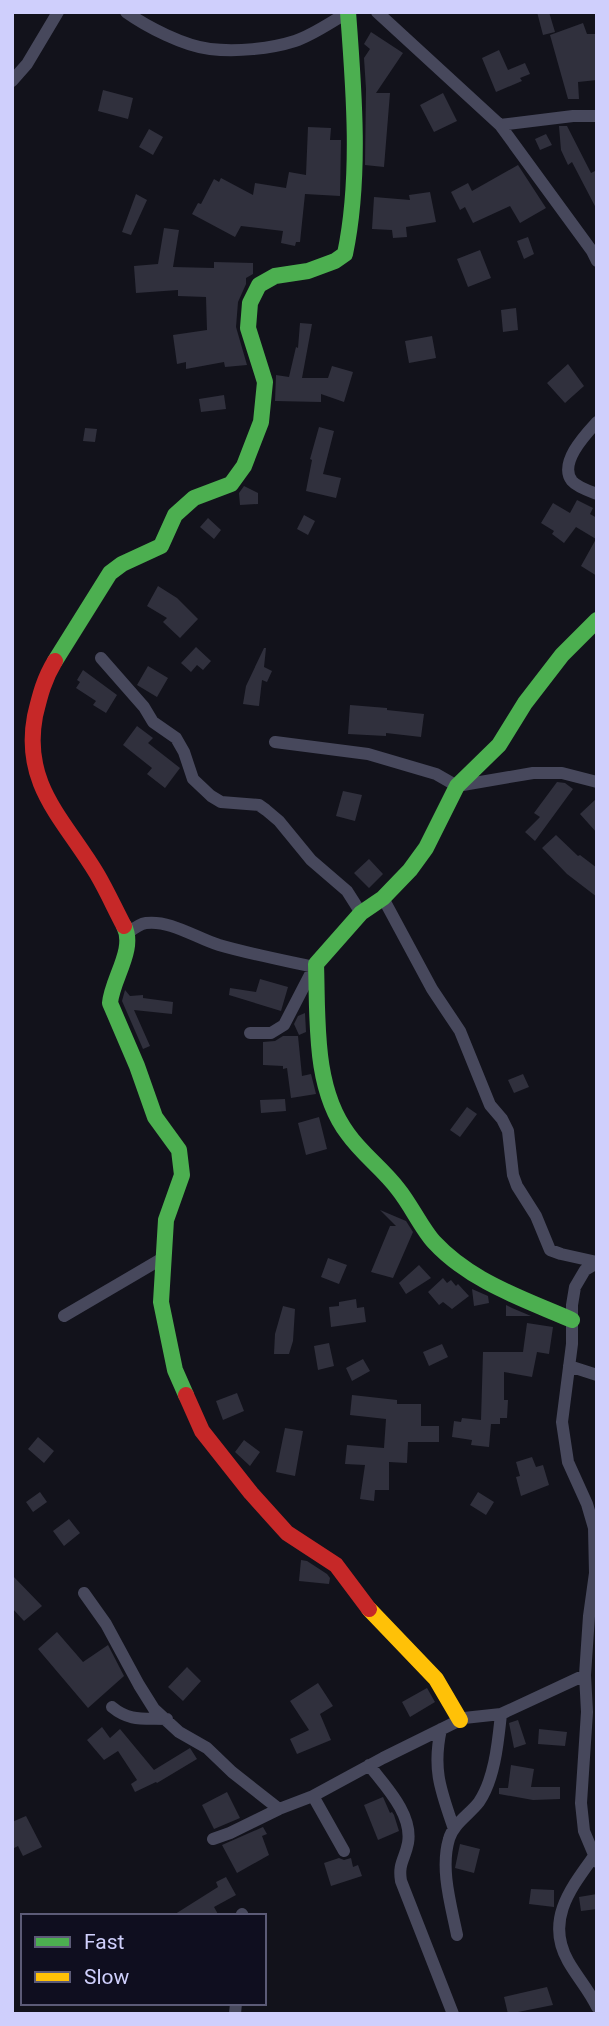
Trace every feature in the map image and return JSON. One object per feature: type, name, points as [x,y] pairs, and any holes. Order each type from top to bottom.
[{"type":"street","points":[[12,81],[27,64],[58,12]]},
{"type":"street","points":[[127,12],[164,33],[209,49],[256,48],[297,40],[347,12],[354,89],[352,220],[345,254],[335,261],[308,271],[275,276],[259,285],[250,303],[248,328],[265,382],[261,422],[244,466],[231,484],[194,498],[176,515],[161,546],[122,564],[110,573],[41,688],[31,738],[38,780],[46,797],[98,875],[128,933],[125,955],[111,992],[110,1003],[155,1117],[179,1150],[182,1175],[166,1220],[162,1302],[175,1370],[202,1432],[287,1533],[336,1565],[360,1599],[436,1679],[460,1720]]},
{"type":"street","points":[[377,12],[500,125],[551,191],[597,261]]},
{"type":"street","points":[[500,125],[573,116],[597,116]]},
{"type":"street","points":[[597,422],[571,455],[569,474],[572,481],[597,494]]},
{"type":"street","points":[[250,1033],[271,1033],[284,1025],[315,966],[361,913],[383,898],[410,870],[426,848],[457,786],[499,745],[525,703],[562,655],[597,620]]},
{"type":"street","points":[[101,658],[144,707],[153,722],[176,738],[193,779],[221,802],[259,805],[273,816],[302,851],[347,891],[361,913]]},
{"type":"street","points":[[275,742],[368,754],[436,774],[457,786],[533,773],[562,773],[597,782]]},
{"type":"street","points":[[383,898],[432,989],[460,1031],[484,1094],[508,1131],[513,1175],[551,1250],[597,1262]]},
{"type":"street","points":[[128,933],[138,925],[148,922],[174,927],[218,945],[315,966]]},
{"type":"street","points":[[315,966],[326,1087],[334,1112],[347,1133],[390,1179],[422,1222],[432,1241],[454,1261],[477,1278],[572,1320]]},
{"type":"street","points":[[64,1316],[163,1258]]},
{"type":"street","points":[[597,1262],[585,1270],[575,1287],[562,1422],[568,1462],[587,1504],[594,1528],[596,1574],[589,1616],[585,1675],[592,1713],[581,1803],[584,1830],[595,1859],[567,1892],[561,1908],[560,1931],[562,1949],[597,2007]]},
{"type":"street","points":[[569,1366],[597,1376]]},
{"type":"street","points":[[84,1593],[106,1624],[154,1709],[179,1732],[207,1748],[232,1772],[279,1809]]},
{"type":"street","points":[[213,1839],[313,1796],[460,1720],[501,1714],[585,1675]]},
{"type":"street","points":[[112,1707],[124,1717],[133,1719],[167,1719]]},
{"type":"street","points":[[457,1935],[446,1868],[446,1849],[449,1835],[481,1799],[496,1753],[501,1714]]},
{"type":"street","points":[[441,1729],[436,1753],[437,1774],[454,1829]]},
{"type":"street","points":[[369,1765],[398,1802],[408,1834],[408,1845],[399,1868],[401,1881],[453,2014]]},
{"type":"street","points":[[313,1796],[344,1851]]},
{"type":"building","points":[[537,12],[549,12],[555,32],[543,35]]},
{"type":"building","points":[[583,23],[587,34],[597,34],[597,80],[578,82],[579,99],[568,99],[550,35]]},
{"type":"building","points":[[371,32],[403,53],[376,93],[390,93],[384,167],[365,165],[364,58],[370,49],[364,44]]},
{"type":"building","points":[[499,50],[508,70],[525,63],[530,74],[520,78],[522,81],[496,92],[482,58]]},
{"type":"building","points":[[103,90],[133,98],[128,119],[98,111]]},
{"type":"building","points":[[443,93],[457,121],[434,132],[420,105]]},
{"type":"building","points":[[559,126],[567,126],[591,173],[597,170],[597,210],[572,162],[568,165],[561,150]]},
{"type":"building","points":[[308,127],[331,128],[330,140],[341,140],[340,196],[305,194],[300,242],[296,242],[295,246],[281,243],[283,231],[241,226],[235,237],[192,214],[198,203],[201,204],[214,179],[219,182],[221,178],[253,195],[255,183],[286,188],[289,172],[306,175]]},
{"type":"building","points":[[149,129],[163,137],[153,155],[139,147]]},
{"type":"building","points":[[546,134],[552,145],[540,150],[535,139]]},
{"type":"building","points":[[518,165],[546,208],[520,223],[510,206],[473,223],[465,207],[460,210],[451,192],[468,183],[472,191]]},
{"type":"building","points":[[430,192],[436,222],[406,227],[407,237],[393,238],[392,230],[372,229],[374,197],[410,200],[409,195]]},
{"type":"building","points":[[136,194],[147,200],[131,235],[122,232]]},
{"type":"building","points":[[164,228],[179,230],[173,267],[214,268],[214,262],[253,263],[253,274],[246,278],[238,302],[236,327],[247,365],[225,367],[224,362],[186,369],[186,362],[177,364],[173,335],[207,330],[206,297],[178,296],[178,290],[136,293],[134,266],[158,264]]},
{"type":"building","points":[[528,237],[534,254],[524,259],[517,241]]},
{"type":"building","points":[[480,250],[491,278],[468,287],[457,259]]},
{"type":"building","points":[[516,308],[518,330],[503,332],[501,310]]},
{"type":"building","points":[[300,323],[312,324],[302,378],[328,378],[332,366],[353,372],[344,402],[321,394],[321,402],[275,401],[276,375],[289,377],[296,347],[298,348]]},
{"type":"building","points":[[432,336],[436,358],[409,363],[405,341]]},
{"type":"building","points":[[568,364],[584,386],[565,403],[547,383]]},
{"type":"building","points":[[224,395],[226,409],[201,412],[199,399]]},
{"type":"building","points":[[319,427],[334,431],[323,474],[341,478],[336,498],[306,491],[312,460],[310,459]]},
{"type":"building","points":[[85,428],[97,429],[95,442],[83,441]]},
{"type":"building","points":[[244,486],[258,493],[258,504],[240,505],[239,493]]},
{"type":"building","points":[[577,500],[593,508],[590,514],[597,518],[597,576],[581,566],[596,539],[576,527],[564,543],[552,534],[554,531],[541,523],[553,503],[570,513]]},
{"type":"building","points":[[304,515],[315,521],[308,535],[297,529]]},
{"type":"building","points":[[208,518],[221,530],[214,539],[200,527]]},
{"type":"building","points":[[158,586],[177,598],[198,619],[180,638],[163,622],[167,618],[147,606]]},
{"type":"building","points":[[196,647],[211,661],[203,670],[197,665],[191,672],[181,663]]},
{"type":"building","points":[[264,648],[264,667],[272,671],[267,682],[262,680],[259,706],[243,704],[246,686]]},
{"type":"building","points":[[148,666],[168,678],[157,697],[137,685]]},
{"type":"building","points":[[83,670],[117,695],[106,713],[93,705],[96,701],[76,688]]},
{"type":"building","points":[[350,705],[424,714],[421,737],[386,733],[386,736],[348,734]]},
{"type":"building","points":[[137,726],[153,738],[148,743],[180,768],[165,788],[147,774],[152,768],[123,745]]},
{"type":"building","points":[[557,782],[565,783],[573,789],[535,841],[525,832],[540,817],[534,813]]},
{"type":"building","points":[[343,791],[362,795],[355,821],[336,816]]},
{"type":"building","points":[[597,798],[597,833],[580,814]]},
{"type":"building","points":[[556,835],[578,856],[597,868],[597,897],[567,874],[542,848]]},
{"type":"building","points":[[369,859],[383,874],[369,888],[354,873]]},
{"type":"building","points":[[260,979],[288,987],[281,1011],[229,995],[230,988],[256,992]]},
{"type":"building","points":[[125,990],[130,996],[143,995],[143,998],[173,1002],[172,1014],[134,1010],[150,1046],[143,1049],[122,1001]]},
{"type":"building","points":[[305,1013],[306,1032],[299,1035],[294,1024],[298,1016]]},
{"type":"building","points":[[283,1036],[298,1036],[302,1076],[311,1074],[316,1094],[291,1098],[287,1068],[263,1065],[263,1042],[275,1041]]},
{"type":"building","points":[[523,1074],[529,1087],[514,1093],[508,1080]]},
{"type":"building","points":[[285,1099],[286,1111],[261,1113],[260,1100]]},
{"type":"building","points":[[467,1107],[477,1114],[460,1137],[450,1130]]},
{"type":"building","points":[[319,1117],[327,1149],[306,1155],[298,1123]]},
{"type":"building","points":[[380,1210],[406,1221],[413,1232],[393,1278],[371,1272],[390,1226],[396,1226]]},
{"type":"building","points":[[328,1258],[347,1265],[339,1284],[321,1277]]},
{"type":"building","points":[[419,1265],[431,1278],[406,1294],[399,1283]]},
{"type":"building","points":[[443,1278],[447,1283],[451,1280],[456,1286],[458,1284],[469,1296],[452,1309],[443,1302],[439,1305],[428,1292]]},
{"type":"building","points":[[472,1289],[488,1296],[489,1303],[474,1306]]},
{"type":"building","points":[[356,1299],[357,1308],[364,1307],[366,1322],[331,1327],[329,1307]]},
{"type":"building","points":[[506,1305],[512,1308],[531,1316],[506,1316]]},
{"type":"building","points":[[283,1306],[295,1309],[293,1341],[289,1354],[274,1354],[275,1334]]},
{"type":"building","points":[[527,1323],[553,1327],[549,1354],[537,1352],[532,1377],[504,1372],[504,1400],[508,1400],[507,1418],[500,1418],[500,1424],[491,1424],[489,1447],[471,1445],[472,1440],[452,1437],[454,1421],[461,1422],[462,1418],[481,1420],[483,1352],[523,1352]]},
{"type":"building","points":[[329,1343],[334,1366],[318,1370],[314,1346]]},
{"type":"building","points":[[442,1344],[448,1357],[429,1366],[423,1352]]},
{"type":"building","points":[[363,1359],[370,1371],[352,1381],[346,1368]]},
{"type":"building","points":[[237,1393],[244,1411],[223,1420],[216,1401]]},
{"type":"building","points":[[352,1395],[397,1400],[397,1404],[421,1404],[421,1426],[439,1426],[439,1442],[408,1442],[407,1463],[389,1462],[389,1490],[375,1490],[374,1501],[360,1499],[365,1465],[345,1464],[347,1445],[384,1448],[386,1419],[350,1415]]},
{"type":"building","points":[[285,1428],[303,1431],[295,1476],[276,1472]]},
{"type":"building","points":[[38,1437],[54,1451],[44,1463],[28,1449]]},
{"type":"building","points":[[244,1440],[260,1452],[250,1466],[235,1452]]},
{"type":"building","points":[[532,1457],[536,1467],[543,1465],[549,1485],[521,1496],[516,1477],[520,1476],[516,1462]]},
{"type":"building","points":[[40,1492],[47,1502],[33,1512],[26,1502]]},
{"type":"building","points":[[478,1492],[494,1502],[486,1515],[470,1505]]},
{"type":"building","points":[[69,1519],[80,1533],[64,1546],[53,1531]]},
{"type":"building","points":[[301,1560],[327,1574],[330,1578],[329,1584],[299,1581]]},
{"type":"building","points":[[12,1575],[42,1606],[24,1621],[12,1608]]},
{"type":"building","points":[[57,1632],[83,1662],[108,1645],[124,1676],[88,1708],[38,1649]]},
{"type":"building","points":[[187,1667],[201,1681],[183,1701],[168,1687]]},
{"type":"building","points":[[318,1683],[333,1706],[320,1714],[331,1740],[297,1754],[290,1739],[309,1730],[290,1701]]},
{"type":"building","points":[[427,1688],[435,1702],[410,1717],[402,1702]]},
{"type":"building","points":[[518,1720],[526,1744],[514,1748],[509,1723]]},
{"type":"building","points":[[102,1727],[110,1738],[120,1729],[154,1770],[190,1748],[197,1759],[157,1783],[135,1792],[131,1784],[137,1780],[118,1751],[104,1760],[87,1740]]},
{"type":"building","points":[[539,1729],[567,1732],[565,1746],[538,1744]]},
{"type":"building","points":[[511,1765],[534,1769],[531,1787],[560,1787],[560,1799],[533,1800],[499,1794],[499,1788],[508,1788]]},
{"type":"building","points":[[227,1792],[240,1818],[214,1829],[202,1805]]},
{"type":"building","points":[[383,1797],[390,1813],[394,1815],[399,1831],[378,1840],[364,1805]]},
{"type":"building","points":[[26,1816],[42,1847],[23,1856],[18,1846],[12,1849],[12,1822]]},
{"type":"building","points":[[263,1827],[267,1834],[262,1836],[269,1855],[237,1873],[222,1845]]},
{"type":"building","points":[[460,1844],[480,1849],[474,1873],[455,1868]]},
{"type":"building","points":[[339,1858],[351,1858],[353,1867],[358,1865],[362,1876],[331,1886],[324,1863]]},
{"type":"building","points":[[226,1877],[236,1895],[214,1907],[218,1914],[175,1914],[218,1887],[216,1882]]},
{"type":"building","points":[[531,1889],[554,1890],[554,1907],[529,1904]]},
{"type":"building","points":[[597,1894],[597,1909],[581,1911],[579,1897]]},
{"type":"building","points":[[547,1987],[553,2005],[508,2014],[504,1997]]},
{"type":"traffic: fast","points":[[55,661],[110,573],[122,564],[161,546],[175,515],[194,498],[231,484],[244,466],[261,422],[265,382],[248,328],[250,303],[259,285],[275,276],[308,271],[335,261],[345,254],[355,165],[348,12]]},
{"type":"traffic: fast","points":[[572,1320],[481,1279],[449,1256],[430,1237],[403,1195],[348,1134],[337,1116],[323,1074],[318,1030],[316,964],[361,913],[383,898],[410,870],[426,848],[457,786],[499,745],[525,703],[562,655],[597,620]]},
{"type":"traffic: fast","points":[[124,926],[127,944],[110,1003],[155,1117],[179,1150],[182,1175],[166,1220],[161,1302],[175,1370],[186,1395]]},
{"type":"traffic: slow","points":[[369,1609],[436,1679],[460,1720]]},
{"type":"traffic: jam","points":[[55,661],[43,687],[35,716],[33,740],[40,782],[59,818],[97,874],[124,926]]},
{"type":"traffic: jam","points":[[186,1395],[202,1431],[251,1493],[287,1533],[336,1565],[369,1609]]}]
